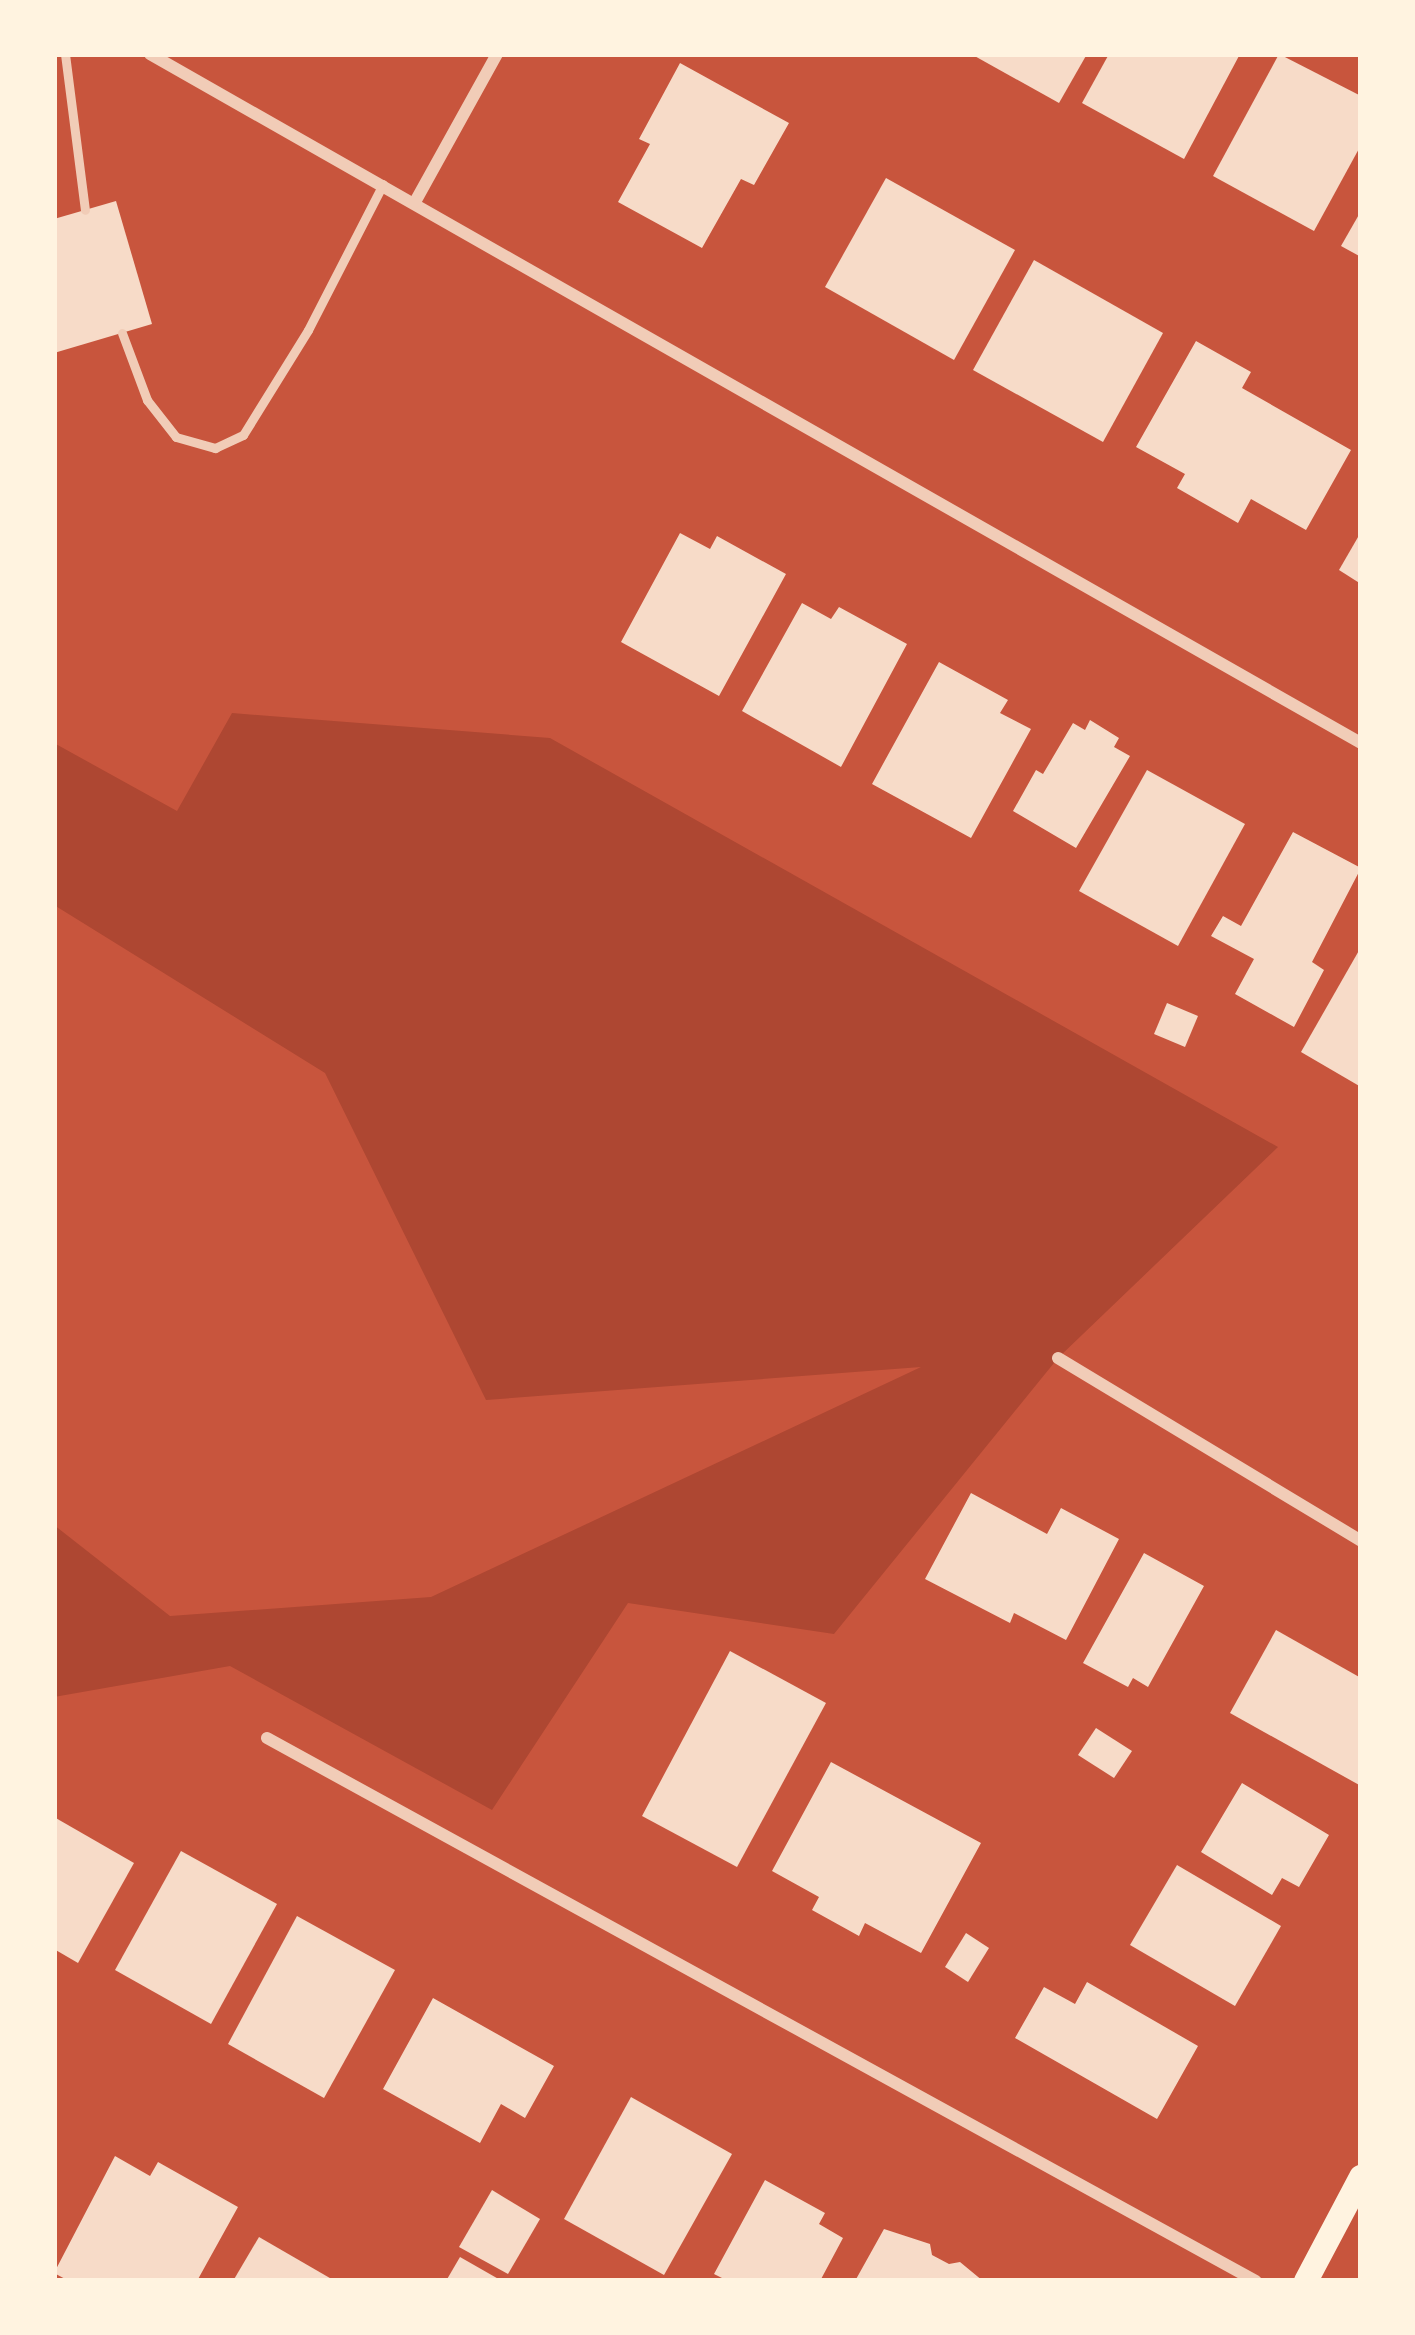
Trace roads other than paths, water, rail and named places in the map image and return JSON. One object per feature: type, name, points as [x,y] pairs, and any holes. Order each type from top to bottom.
[{"type":"main road","points":[[1306,2281],[1361,2176]]},
{"type":"street","points":[[150,54],[1361,743]]},
{"type":"street","points":[[415,202],[497,54]]},
{"type":"street","points":[[1058,1358],[1361,1541]]},
{"type":"street","points":[[267,1738],[1256,2281]]},
{"type":"lane","points":[[65,54],[86,210]]},
{"type":"lane","points":[[122,333],[147,400],[176,437],[215,448],[243,435],[308,330],[383,184]]}]
